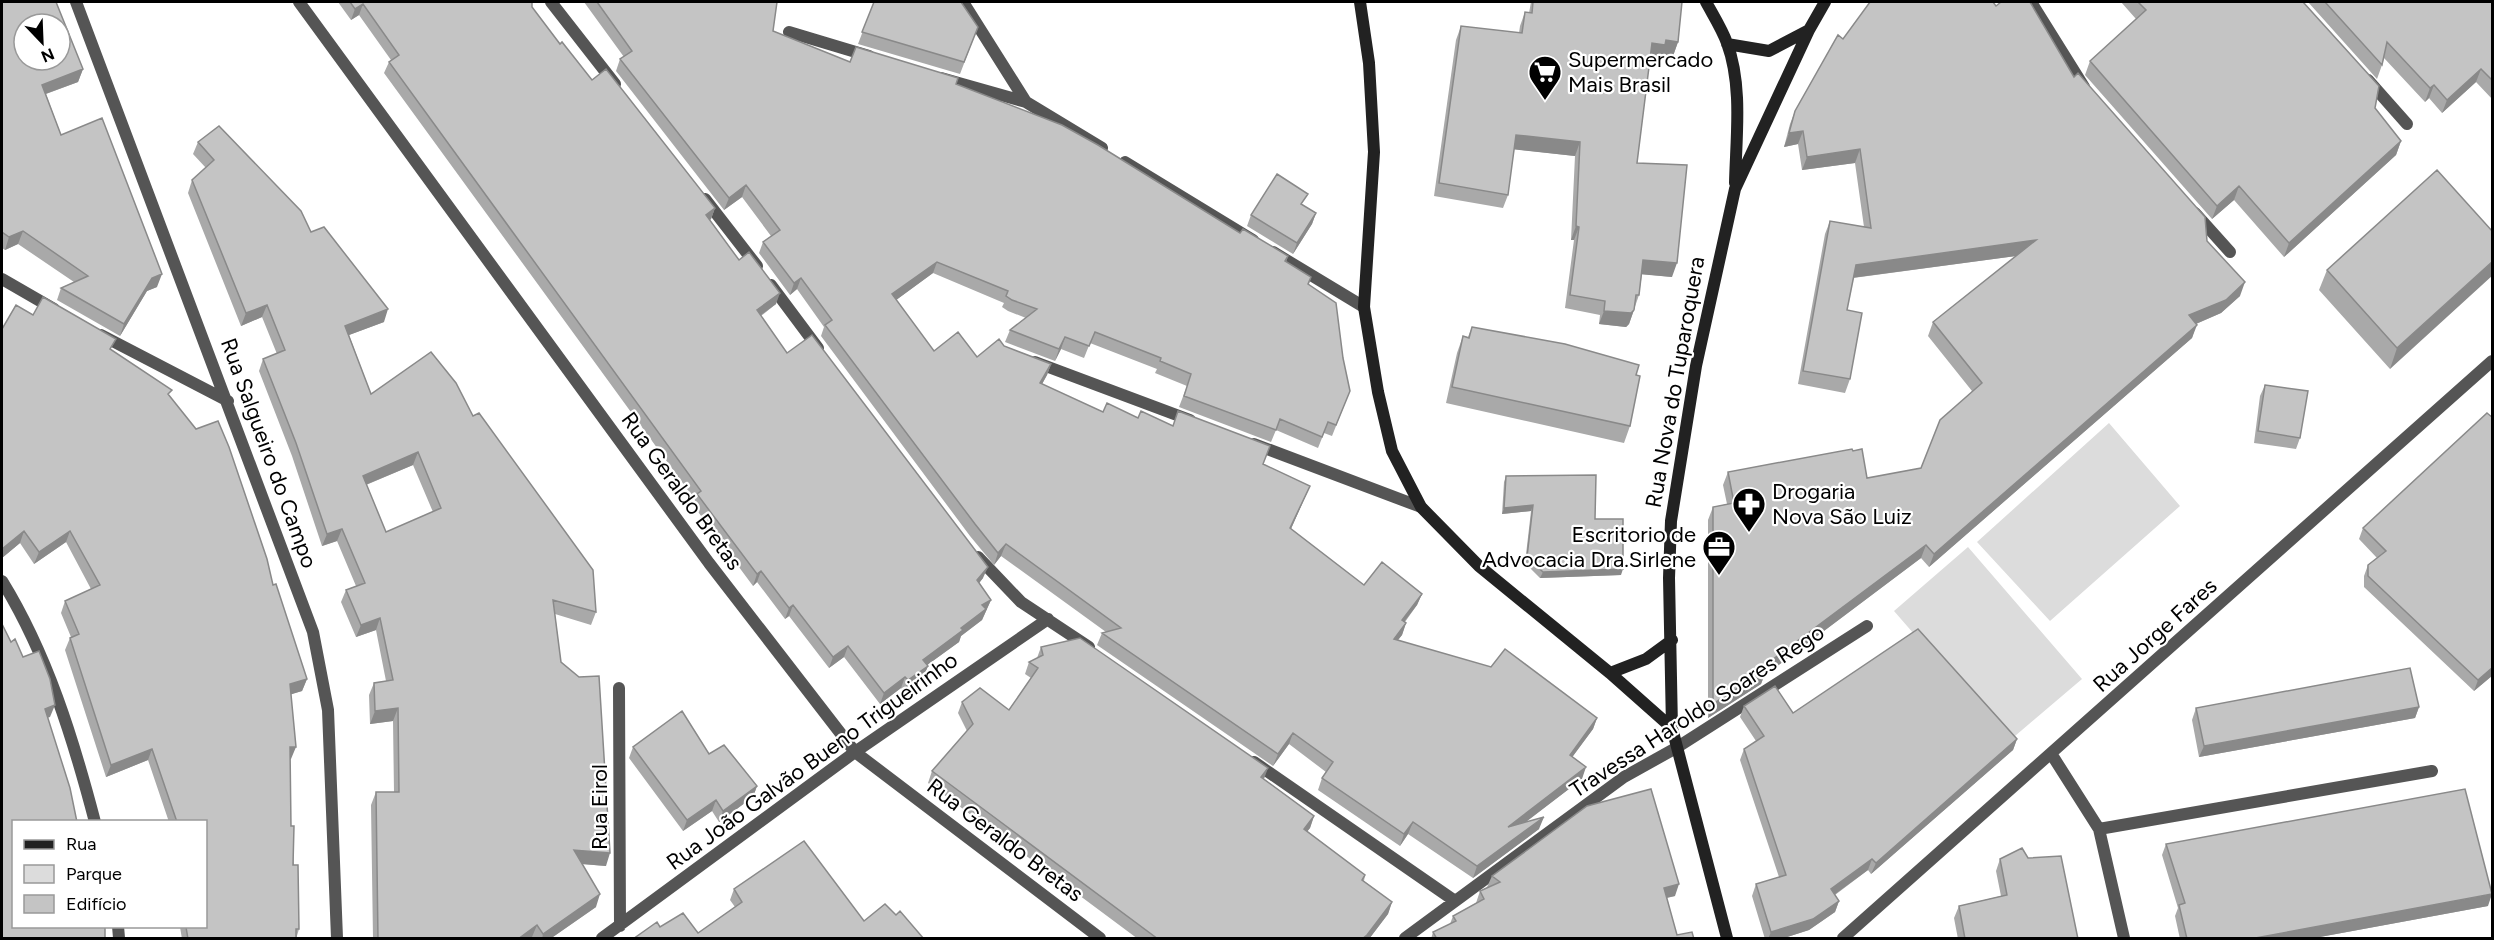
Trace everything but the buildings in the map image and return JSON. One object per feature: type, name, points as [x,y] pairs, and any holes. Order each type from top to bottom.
[{"type":"main road","points":[[1360,2],[1368,63],[1374,152],[1365,308],[1378,392],[1392,451],[1421,507],[1479,566],[1610,673],[1672,728]]},
{"type":"main road","name":"Rua Nova do Tuparoquera","points":[[1706,2],[1727,44],[1737,100],[1735,189],[1696,366],[1671,521],[1669,578],[1672,728],[1727,939]]},
{"type":"main road","name":"Rua Nova do Tuparoquera","points":[[1735,189],[1809,30],[1825,2]]},
{"type":"main road","points":[[1727,44],[1769,51],[1809,30]]},
{"type":"main road","points":[[1610,673],[1646,659],[1672,640]]},
{"type":"street","name":"Rua Salgueiro do Campo","points":[[76,2],[313,632],[328,710],[337,939]]},
{"type":"street","name":"Rua Geraldo Bretas","points":[[299,2],[709,563],[855,752],[1100,939]]},
{"type":"street","points":[[551,2],[622,93]]},
{"type":"street","points":[[963,2],[1026,102]]},
{"type":"street","points":[[2031,2],[2080,82],[2094,98]]},
{"type":"street","points":[[789,32],[879,59]]},
{"type":"street","points":[[2360,72],[2407,124]]},
{"type":"street","points":[[924,73],[1026,102],[1365,308]]},
{"type":"street","points":[[694,184],[829,363]]},
{"type":"street","points":[[2184,200],[2230,252]]},
{"type":"street","points":[[2,279],[62,313]]},
{"type":"street","points":[[92,330],[143,359],[228,401]]},
{"type":"street","points":[[1025,359],[1201,425]]},
{"type":"street","name":"Rua Jorge Fares","points":[[1844,939],[2493,361]]},
{"type":"street","points":[[1245,441],[1421,507]]},
{"type":"street","points":[[971,549],[991,574],[1021,602],[1096,652]]},
{"type":"street","points":[[2,581],[43,659],[84,780],[94,820]]},
{"type":"street","name":"Rua João Galvão Bueno Trigueirinho","points":[[602,939],[855,752],[1048,619]]},
{"type":"street","name":"Travessa Haroldo Soares Rego","points":[[1405,939],[1624,777],[1676,748],[1867,626]]},
{"type":"street","name":"Rua Eirol","points":[[619,688],[620,927]]},
{"type":"street","points":[[1242,753],[1455,901]]},
{"type":"street","points":[[2052,755],[2099,829],[2124,939]]},
{"type":"street","points":[[2099,829],[2432,771]]},
{"type":"green space","points":[[2109,423],[2180,506],[2050,621],[1977,542]]},
{"type":"green space","points":[[1968,547],[2082,679],[2008,742],[1894,611]]},
{"type":"place","name":"Supermercado Mais Brasil","points":[[1545,101]]},
{"type":"place","name":"Drogaria Nova São Luiz","points":[[1749,533]]},
{"type":"place","name":"Escritorio de Advocacia Dra.Sirlene","points":[[1719,576]]}]
